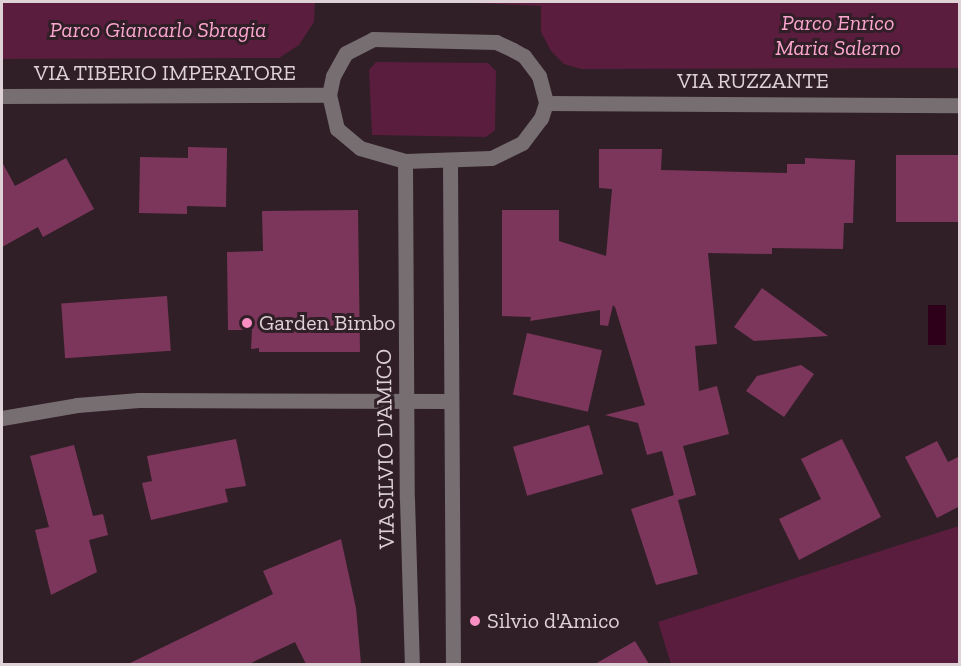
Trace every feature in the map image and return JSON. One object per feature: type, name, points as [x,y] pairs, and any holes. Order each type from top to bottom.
[{"type":"street","points":[[363,41],[496,42],[524,56],[533,67],[546,103],[537,126],[512,150],[491,158],[450,162],[405,161],[381,156],[346,140],[332,120],[329,94],[338,64],[363,41]]},
{"type":"street","name":"VIA TIBERIO IMPERATORE","points":[[2,96],[329,94]]},
{"type":"street","name":"VIA RUZZANTE","points":[[546,103],[960,105]]},
{"type":"street","name":"VIA SILVIO D'AMICO","points":[[405,161],[406,401],[412,664]]},
{"type":"street","points":[[450,162],[453,664]]},
{"type":"street","points":[[2,418],[77,405],[139,400],[451,401]]},
{"type":"green space","name":"Parco Giancarlo Sbragia","points":[[2,2],[315,2],[314,22],[299,45],[279,58],[2,59]]},
{"type":"green space","name":"Parco Enrico Maria Salerno","points":[[451,2],[959,2],[959,68],[581,69],[564,64],[551,51],[541,32],[541,6]]},
{"type":"green space","points":[[376,62],[488,63],[496,71],[495,130],[486,137],[372,135],[369,70]]},
{"type":"green space","points":[[959,526],[959,664],[671,664],[658,622]]},
{"type":"shaded area","points":[[928,305],[946,305],[946,345],[928,345]]},
{"type":"building","points":[[188,147],[227,148],[226,207],[187,206],[187,214],[139,213],[140,157],[188,158]]},
{"type":"building","points":[[599,149],[662,149],[661,170],[787,173],[787,164],[805,164],[805,158],[855,160],[853,223],[844,223],[843,249],[772,248],[772,254],[708,253],[717,344],[695,346],[699,391],[717,386],[729,434],[683,446],[696,495],[678,500],[698,574],[656,585],[631,509],[674,495],[662,451],[647,455],[638,423],[605,415],[645,405],[615,307],[613,305],[608,326],[600,325],[600,310],[530,321],[531,317],[502,316],[502,210],[559,210],[559,241],[606,256],[612,189],[599,188]]},
{"type":"building","points":[[896,155],[960,155],[960,222],[896,222]]},
{"type":"building","points":[[66,158],[94,209],[43,237],[38,227],[2,247],[2,162],[15,186]]},
{"type":"building","points":[[358,210],[360,352],[259,352],[259,348],[251,349],[252,330],[228,330],[227,252],[263,251],[262,211]]},
{"type":"building","points":[[762,288],[828,336],[754,341],[734,327]]},
{"type":"building","points":[[167,296],[171,351],[65,358],[61,303]]},
{"type":"building","points":[[527,333],[602,350],[588,412],[513,394]]},
{"type":"building","points":[[801,365],[814,374],[784,417],[746,391],[757,376]]},
{"type":"building","points":[[589,425],[603,474],[527,496],[513,447]]},
{"type":"building","points":[[236,439],[246,486],[225,489],[228,502],[151,520],[142,483],[152,481],[147,456]]},
{"type":"building","points":[[842,439],[881,517],[799,560],[779,519],[821,499],[801,459]]},
{"type":"building","points":[[937,441],[948,462],[960,456],[960,506],[937,518],[905,457]]},
{"type":"building","points":[[74,445],[93,516],[103,514],[108,535],[89,540],[97,572],[51,595],[35,530],[49,527],[30,456]]},
{"type":"building","points":[[341,539],[356,608],[361,664],[306,664],[295,642],[249,664],[128,664],[273,594],[263,571]]},
{"type":"building","points":[[635,641],[649,664],[595,664]]},
{"type":"place","name":"Garden Bimbo","points":[[247,323]]},
{"type":"place","name":"Silvio d'Amico","points":[[475,621]]}]
